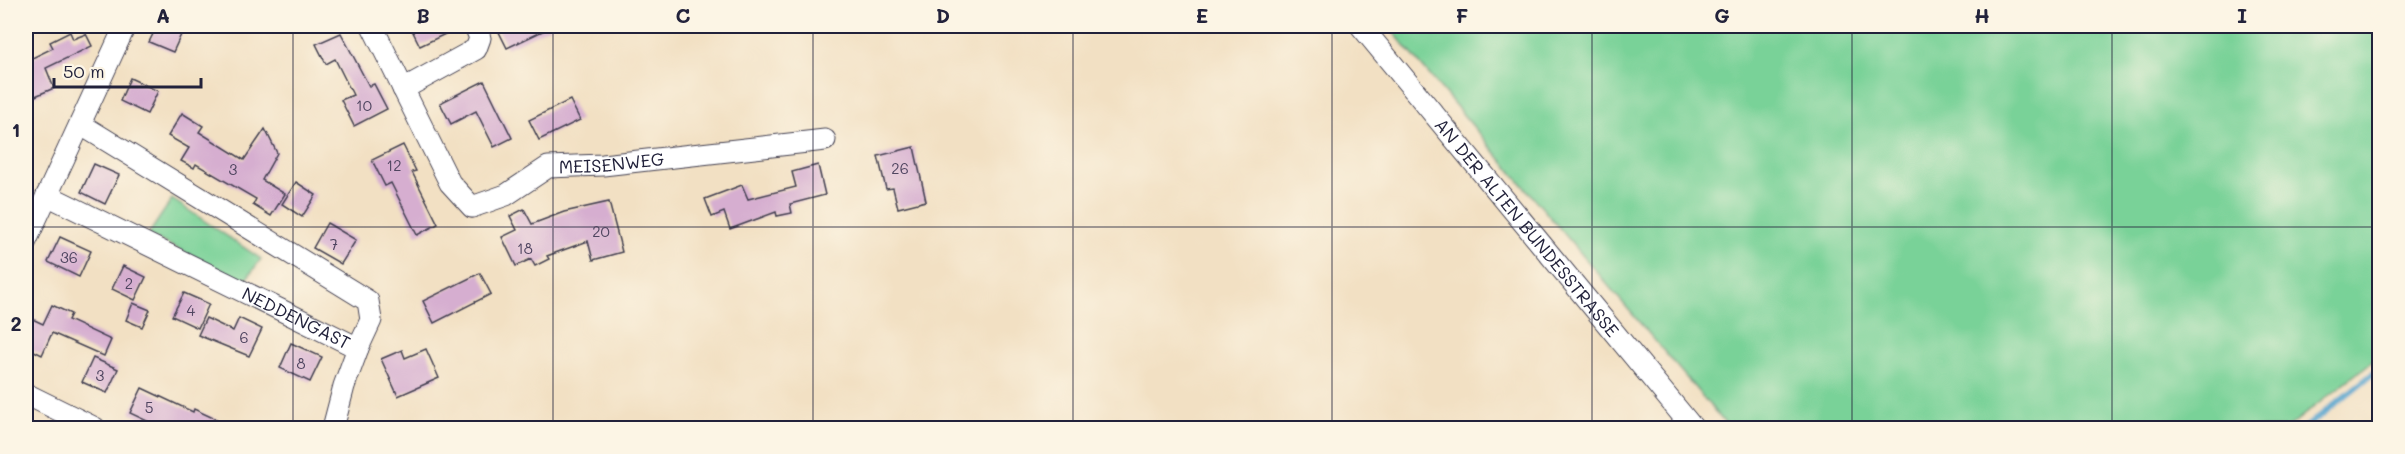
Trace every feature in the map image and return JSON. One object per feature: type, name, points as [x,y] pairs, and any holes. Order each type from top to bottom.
[{"type":"street","points":[[26,241],[37,204],[80,124],[125,26]]},
{"type":"street","name":"MEISENWEG","points":[[372,26],[450,183],[472,207],[506,195],[548,167],[603,165],[825,140]]},
{"type":"street","points":[[403,89],[476,49],[480,38],[475,26]]},
{"type":"street","name":"AN DER ALTEN BUNDESSTRASSE","points":[[1361,26],[1693,429]]},
{"type":"street","name":"NEDDENGAST","points":[[37,204],[358,348],[371,320],[368,301],[80,124]]},
{"type":"street","points":[[333,429],[344,386],[358,348]]},
{"type":"street","points":[[26,394],[95,429]]},
{"type":"green space","points":[[1388,26],[2379,26],[2379,356],[2287,428],[1729,428]]},
{"type":"green space","points":[[172,199],[261,259],[245,281],[148,235]]},
{"type":"building","points":[[157,26],[185,26],[173,52],[149,42]]},
{"type":"building","points":[[410,26],[462,26],[420,46]]},
{"type":"building","points":[[496,26],[553,26],[507,48]]},
{"type":"building","points":[[70,32],[73,39],[86,34],[92,46],[46,68],[54,88],[26,100],[26,61],[53,48],[50,42]]},
{"type":"building","points":[[341,33],[369,86],[374,84],[387,109],[354,126],[341,100],[353,95],[335,59],[326,64],[316,44]]},
{"type":"building","points":[[130,78],[158,91],[147,114],[120,101]]},
{"type":"building","points":[[484,81],[512,138],[494,147],[476,111],[451,124],[440,103]]},
{"type":"building","points":[[570,100],[580,120],[539,140],[529,120]]},
{"type":"building","points":[[182,113],[203,126],[199,132],[244,160],[265,129],[277,153],[262,180],[285,194],[271,216],[253,205],[256,199],[196,164],[194,168],[181,161],[189,148],[168,136]]},
{"type":"building","points":[[403,145],[416,171],[412,172],[438,224],[417,235],[391,183],[385,186],[372,160]]},
{"type":"building","points":[[914,147],[926,201],[898,208],[893,188],[886,189],[878,156]]},
{"type":"building","points":[[94,164],[119,175],[105,204],[81,192]]},
{"type":"building","points":[[818,165],[825,195],[790,204],[792,213],[777,216],[776,212],[730,229],[724,212],[712,217],[705,199],[742,185],[748,199],[796,187],[792,172]]},
{"type":"building","points":[[296,182],[316,195],[302,217],[282,204]]},
{"type":"building","points":[[609,202],[622,252],[593,260],[588,241],[547,256],[549,259],[535,266],[531,259],[516,266],[502,237],[517,230],[510,216],[524,209],[532,224],[564,212]]},
{"type":"building","points":[[327,223],[356,240],[341,264],[313,248]]},
{"type":"building","points":[[60,237],[91,251],[79,277],[48,262]]},
{"type":"building","points":[[123,266],[146,277],[135,300],[112,289]]},
{"type":"building","points":[[480,273],[491,294],[434,323],[423,301]]},
{"type":"building","points":[[184,293],[209,304],[198,328],[172,316]]},
{"type":"building","points":[[133,303],[150,310],[142,327],[126,320]]},
{"type":"building","points":[[52,305],[71,314],[68,320],[111,340],[104,356],[52,333],[42,355],[26,347],[26,316],[43,324]]},
{"type":"building","points":[[206,318],[233,331],[239,318],[262,329],[249,356],[198,335]]},
{"type":"building","points":[[291,343],[322,357],[310,382],[280,368]]},
{"type":"building","points":[[426,349],[439,378],[398,396],[381,359],[402,350],[405,358]]},
{"type":"building","points":[[93,358],[118,369],[107,393],[82,382]]},
{"type":"building","points":[[142,388],[193,412],[194,409],[237,429],[164,429],[130,413]]},
{"type":"waterway","points":[[2305,428],[2380,368]]}]
